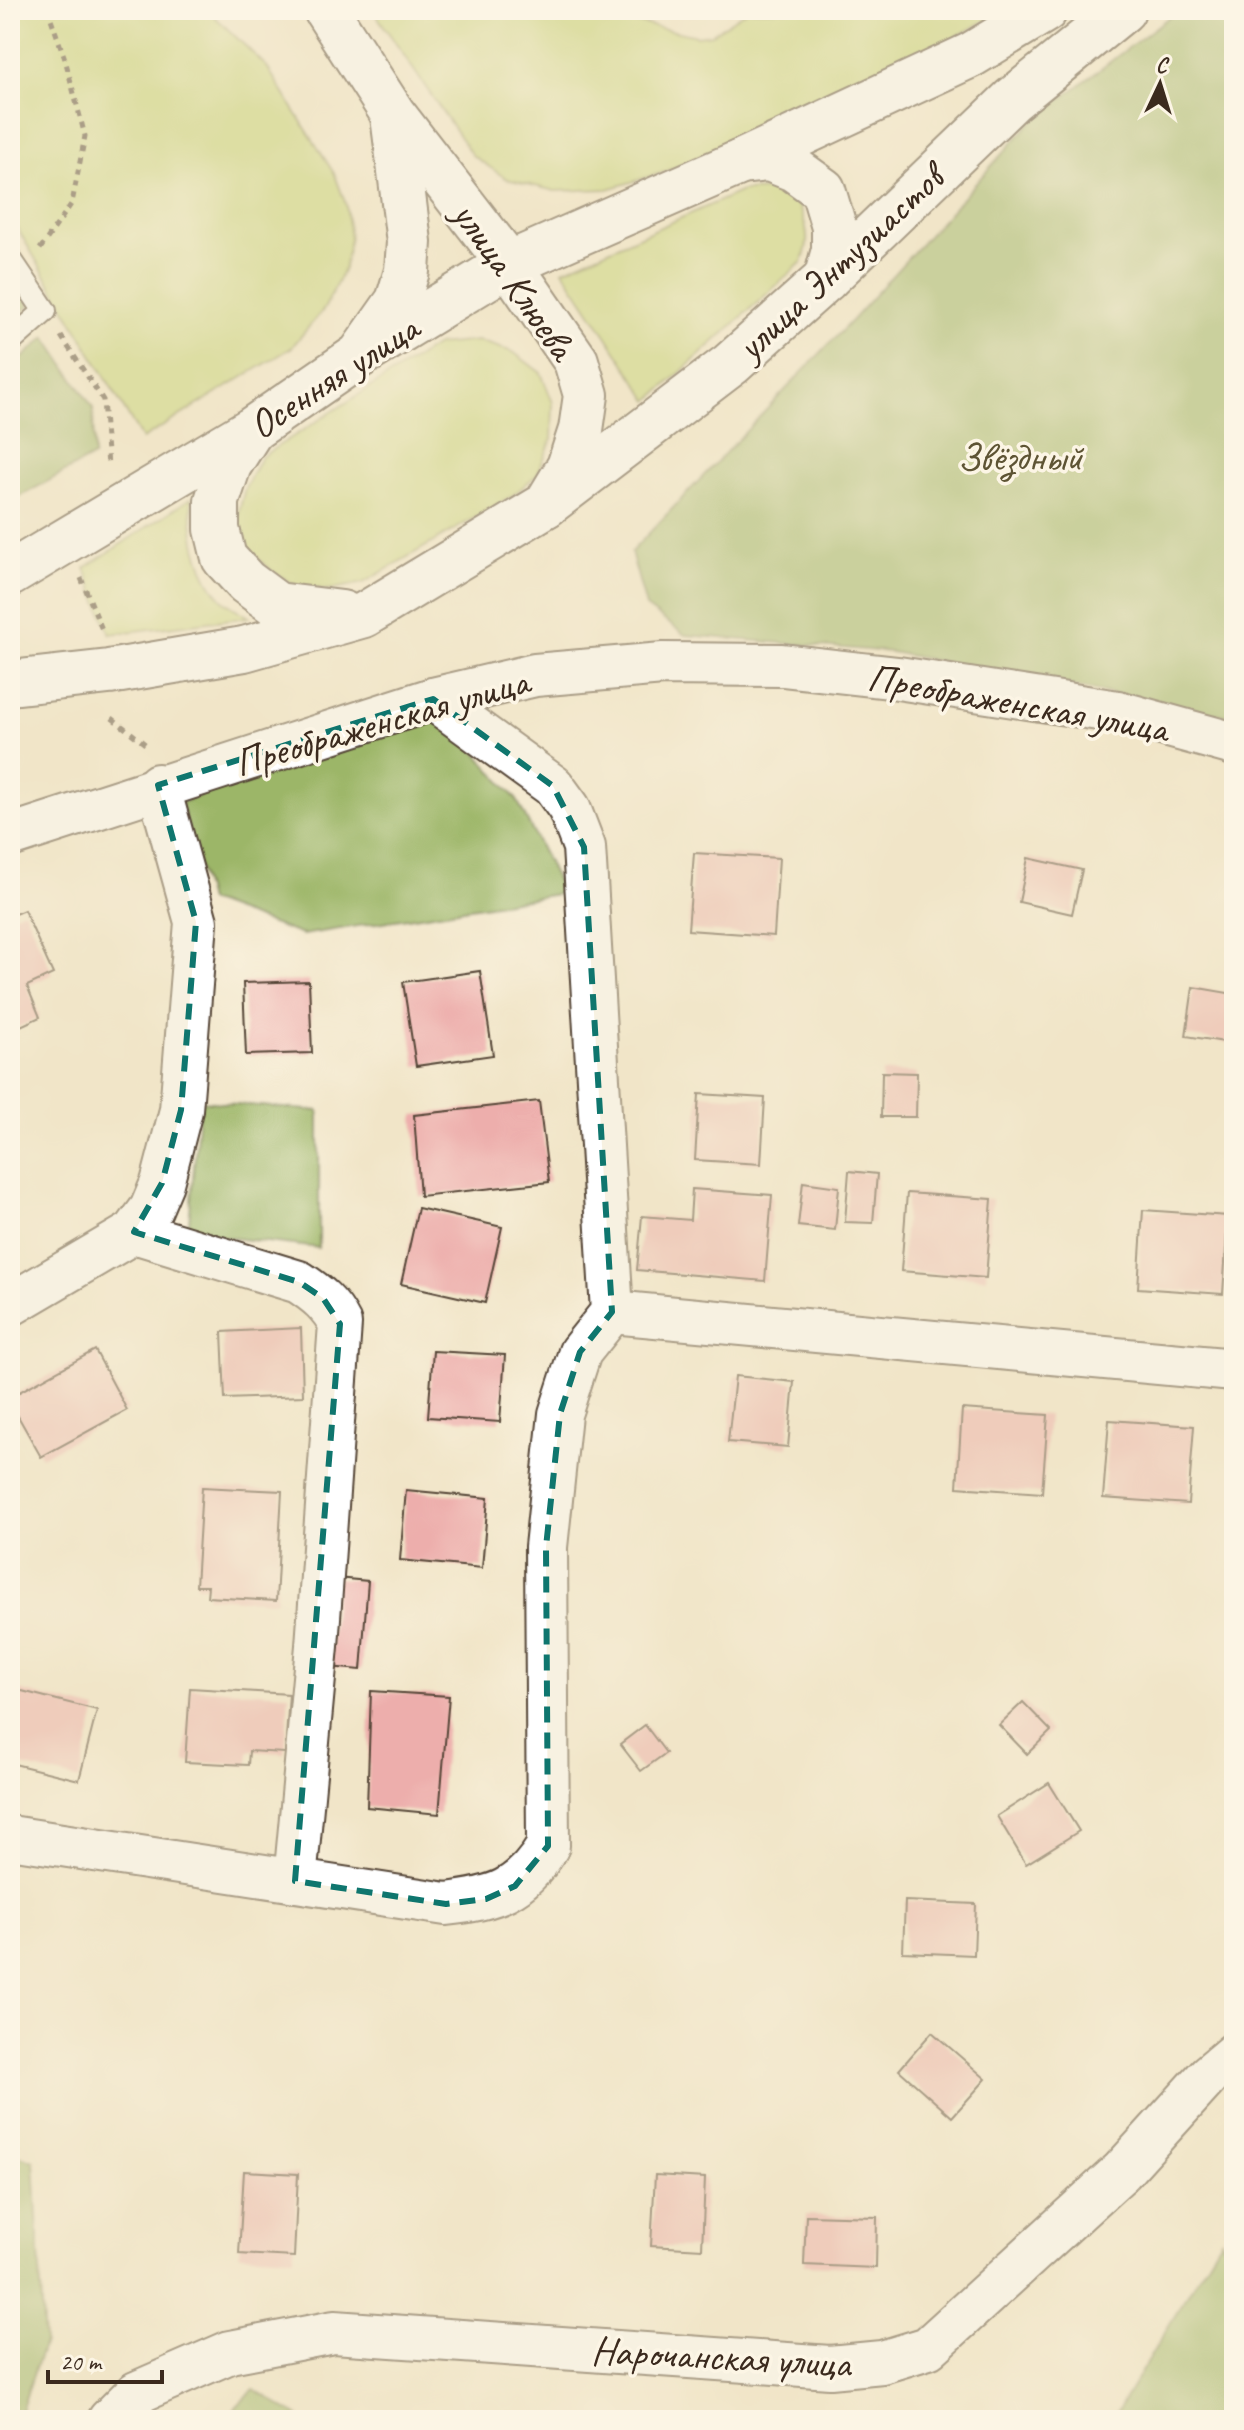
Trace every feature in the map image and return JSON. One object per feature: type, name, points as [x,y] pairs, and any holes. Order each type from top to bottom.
[{"type":"main road","name":"улица Клюева","points":[[326,10],[393,114],[509,264],[576,361],[586,395],[581,430],[569,467],[546,505]]},
{"type":"main road","points":[[741,162],[971,55],[1045,10]]},
{"type":"main road","name":"улица Энтузиастов","points":[[546,505],[731,364],[826,279],[1012,100],[1123,10]]},
{"type":"main road","name":"улица Клюева","points":[[360,355],[398,301],[407,271],[409,242],[393,114]]},
{"type":"main road","points":[[741,162],[769,159],[794,169],[823,190],[834,227],[834,250],[826,279]]},
{"type":"main road","name":"Осенняя улица","points":[[10,574],[251,430],[360,355],[509,264],[741,162]]},
{"type":"main road","points":[[251,430],[229,465],[217,501],[217,529],[224,558],[246,582],[277,605],[315,612],[364,615]]},
{"type":"main road","points":[[10,683],[109,672],[244,649],[364,615],[546,505]]},
{"type":"street","name":"Преображенская улица","points":[[10,836],[158,785],[433,699],[535,675],[663,664],[782,665],[898,678],[1118,712],[1234,744]]},
{"type":"street","points":[[10,1837],[446,1904],[486,1899],[515,1886],[536,1867],[548,1846],[546,1547],[560,1414],[580,1352],[612,1312],[584,847],[569,808],[553,786],[433,699]]},
{"type":"street","points":[[10,1305],[134,1232],[151,1209],[162,1183],[181,1110],[196,922],[158,785]]},
{"type":"street","points":[[134,1232],[299,1282],[323,1298],[340,1324],[317,1646],[295,1881]]},
{"type":"street","points":[[612,1312],[1234,1370]]},
{"type":"street","name":"Нарочанская улица","points":[[109,2420],[136,2393],[230,2352],[334,2332],[830,2367],[882,2362],[928,2348],[1122,2171],[1209,2075],[1234,2054]]},
{"type":"lane","points":[[10,259],[45,311],[10,342]]},
{"type":"path","points":[[48,10],[65,59],[85,136],[72,203],[35,256],[45,311],[103,400],[108,466]]},
{"type":"path","points":[[77,566],[106,638]]},
{"type":"highlighted area","points":[[433,699],[553,786],[584,847],[612,1312],[580,1352],[560,1414],[546,1547],[548,1846],[515,1886],[486,1899],[446,1904],[295,1881],[340,1324],[323,1298],[299,1282],[134,1232],[162,1183],[181,1110],[196,922],[158,785]]},
{"type":"green space","points":[[10,10],[208,10],[267,67],[335,175],[346,205],[350,238],[344,269],[324,309],[291,348],[142,439],[10,216]]},
{"type":"green space","points":[[373,10],[580,10],[697,36],[712,34],[747,10],[1005,10],[915,59],[665,172],[608,189],[555,191],[507,179],[472,155]]},
{"type":"green space","name":"Звёздный","points":[[1178,10],[1234,10],[1234,717],[891,652],[685,635],[646,607],[631,552],[852,320],[1031,122]]},
{"type":"green space","points":[[774,190],[797,202],[807,239],[802,262],[649,401],[563,270],[742,191]]},
{"type":"green space","points":[[10,276],[30,305],[10,322]]},
{"type":"green space","points":[[46,337],[93,408],[94,456],[10,502],[10,369]]},
{"type":"green space","points":[[478,341],[513,352],[541,373],[553,403],[552,439],[537,475],[512,496],[363,583],[329,590],[297,586],[272,571],[248,549],[237,520],[245,488],[261,457],[437,345]]},
{"type":"green space","points":[[191,498],[194,538],[207,577],[222,599],[249,617],[110,634],[85,568]]},
{"type":"green space","points":[[441,712],[517,800],[563,893],[302,935],[208,901],[181,803],[308,751]]},
{"type":"green space","points":[[200,1101],[319,1111],[319,1248],[188,1233]]},
{"type":"green space","points":[[10,2152],[34,2161],[44,2342],[18,2420],[10,2420]]},
{"type":"green space","points":[[1221,2239],[1234,2262],[1234,2420],[1112,2420]]},
{"type":"green space","points":[[254,2389],[303,2420],[223,2420]]},
{"type":"building","points":[[694,853],[779,858],[774,936],[688,930]]},
{"type":"building","points":[[1028,858],[1082,870],[1072,914],[1019,902]]},
{"type":"building","points":[[24,910],[53,974],[27,986],[40,1017],[10,1031],[10,916]]},
{"type":"building","points":[[480,971],[493,1055],[416,1066],[403,982]]},
{"type":"building","points":[[309,981],[312,1053],[246,1055],[243,983]]},
{"type":"building","points":[[1193,987],[1234,994],[1231,1043],[1186,1036]]},
{"type":"building","points":[[882,1072],[917,1073],[916,1117],[881,1117]]},
{"type":"building","points":[[699,1094],[765,1098],[761,1164],[695,1160]]},
{"type":"building","points":[[539,1101],[549,1182],[420,1196],[414,1115]]},
{"type":"building","points":[[849,1171],[877,1174],[873,1223],[845,1222]]},
{"type":"building","points":[[803,1182],[839,1187],[835,1230],[798,1226]]},
{"type":"building","points":[[692,1189],[772,1195],[765,1281],[637,1270],[642,1216],[690,1220]]},
{"type":"building","points":[[907,1193],[992,1199],[986,1278],[901,1271]]},
{"type":"building","points":[[418,1208],[502,1227],[485,1303],[401,1284]]},
{"type":"building","points":[[1143,1210],[1228,1216],[1223,1294],[1138,1288]]},
{"type":"building","points":[[301,1328],[303,1396],[225,1399],[222,1332]]},
{"type":"building","points":[[95,1350],[127,1410],[41,1457],[10,1397]]},
{"type":"building","points":[[433,1351],[505,1355],[500,1422],[428,1417]]},
{"type":"building","points":[[735,1376],[794,1382],[788,1447],[728,1442]]},
{"type":"building","points":[[962,1409],[1048,1415],[1042,1493],[957,1487]]},
{"type":"building","points":[[1109,1420],[1194,1426],[1188,1504],[1103,1498]]},
{"type":"building","points":[[202,1487],[282,1491],[276,1601],[207,1597],[208,1586],[196,1586]]},
{"type":"building","points":[[406,1490],[488,1498],[482,1568],[400,1560]]},
{"type":"building","points":[[336,1578],[368,1581],[361,1670],[329,1667]]},
{"type":"building","points":[[10,1688],[97,1710],[79,1780],[10,1763]]},
{"type":"building","points":[[190,1688],[289,1694],[285,1753],[249,1751],[248,1765],[185,1762]]},
{"type":"building","points":[[371,1691],[449,1696],[439,1814],[367,1807]]},
{"type":"building","points":[[1023,1702],[1051,1731],[1027,1754],[999,1725]]},
{"type":"building","points":[[645,1725],[666,1753],[641,1771],[620,1744]]},
{"type":"building","points":[[1049,1783],[1079,1831],[1026,1864],[997,1816]]},
{"type":"building","points":[[905,1901],[976,1904],[974,1955],[903,1952]]},
{"type":"building","points":[[932,2032],[986,2079],[952,2117],[899,2070]]},
{"type":"building","points":[[244,2171],[298,2174],[294,2257],[239,2254]]},
{"type":"building","points":[[655,2175],[705,2178],[702,2249],[651,2246]]},
{"type":"building","points":[[806,2215],[877,2217],[876,2268],[804,2265]]}]
